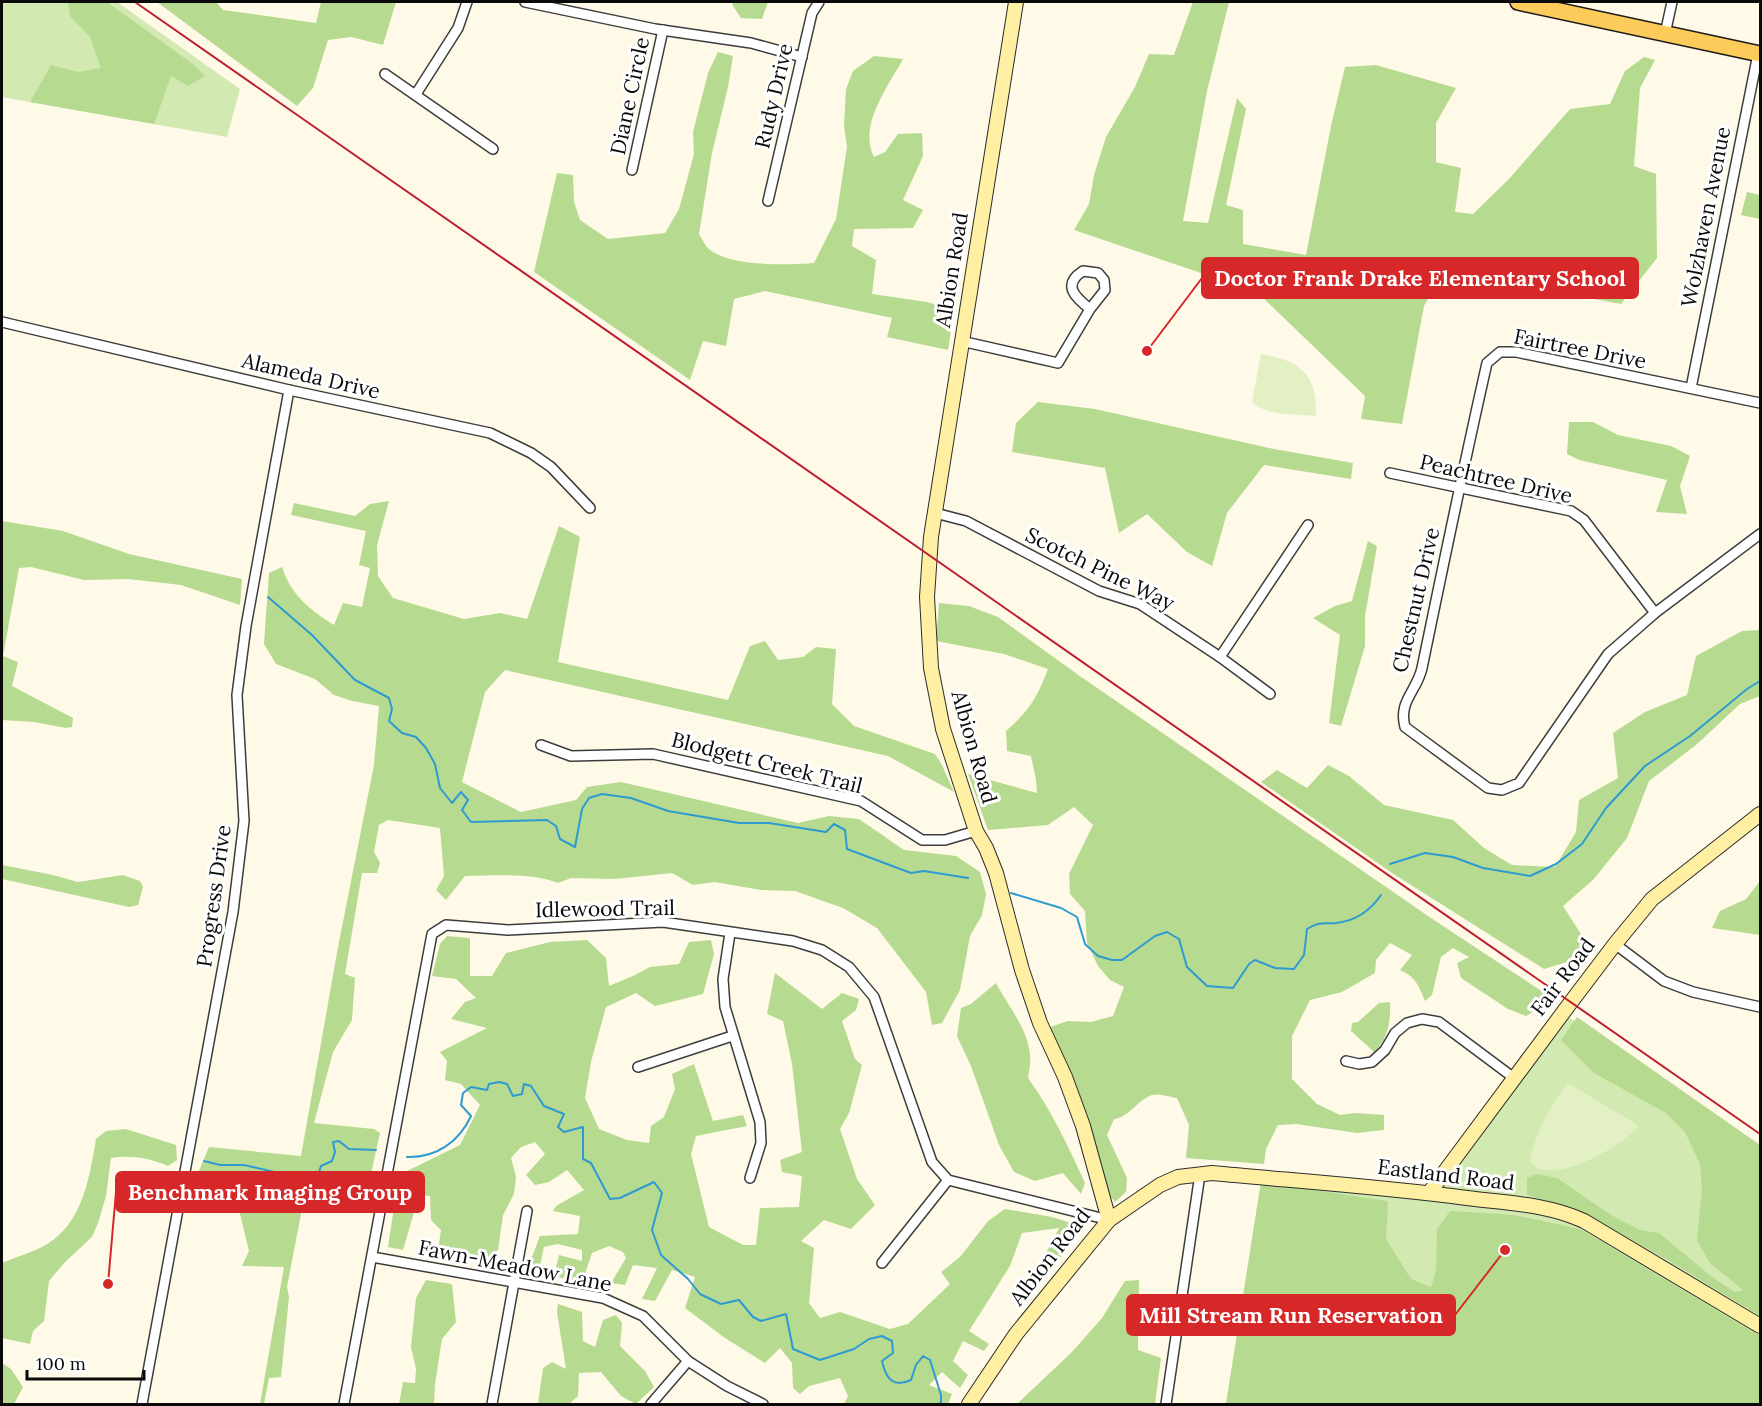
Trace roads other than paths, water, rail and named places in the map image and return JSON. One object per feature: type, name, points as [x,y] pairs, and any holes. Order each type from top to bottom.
[{"type":"main road","points":[[1518,2],[1759,54]]},
{"type":"street","points":[[416,94],[458,28],[467,2]]},
{"type":"street","points":[[525,2],[663,30],[752,43],[802,57]]},
{"type":"street","name":"Rudy Drive","points":[[768,201],[812,13],[819,2]]},
{"type":"street","name":"Albion Road","points":[[969,1404],[1016,1334],[1109,1220],[1083,1126],[1065,1077],[1040,1023],[1022,970],[996,873],[976,831],[942,729],[932,668],[927,597],[929,555],[1016,2]]},
{"type":"street","points":[[1665,34],[1672,2]]},
{"type":"street","name":"Diane Circle","points":[[632,170],[663,30]]},
{"type":"street","name":"Wolzhaven Avenue","points":[[1691,388],[1759,54]]},
{"type":"street","points":[[385,74],[493,149]]},
{"type":"street","points":[[962,341],[1058,363],[1090,309]]},
{"type":"street","name":"Alameda Drive","points":[[2,322],[288,390],[490,434],[531,453],[550,467],[590,508]]},
{"type":"street","name":"Fairtree Drive","points":[[1459,488],[1487,363],[1500,352],[1516,352],[1761,403]]},
{"type":"street","name":"Progress Drive","points":[[142,1404],[233,912],[244,821],[237,695],[246,626],[288,390]]},
{"type":"street","name":"Peachtree Drive","points":[[1390,473],[1571,511],[1584,520],[1655,613]]},
{"type":"street","name":"Chestnut Drive","points":[[1459,488],[1421,673],[1403,707],[1403,717],[1405,727],[1488,788],[1503,790],[1519,783],[1608,654],[1655,613]]},
{"type":"street","name":"Scotch Pine Way","points":[[935,513],[966,521],[1099,591],[1140,604],[1221,657],[1270,694]]},
{"type":"street","points":[[1221,657],[1308,525]]},
{"type":"street","points":[[1655,613],[1761,534]]},
{"type":"street","name":"Blodgett Creek Trail","points":[[541,745],[571,756],[653,754],[861,801],[922,840],[945,840],[976,831]]},
{"type":"street","name":"Fair Road","points":[[1429,1193],[1615,944],[1652,899],[1761,814]]},
{"type":"street","name":"Idlewood Trail","points":[[344,1404],[432,933],[446,925],[508,930],[663,922],[793,940],[822,950],[849,967],[874,997],[932,1162],[948,1180]]},
{"type":"street","points":[[730,933],[723,979],[725,1007],[760,1122],[761,1143],[750,1178]]},
{"type":"street","points":[[1615,944],[1664,981],[1694,992],[1761,1007]]},
{"type":"street","points":[[1346,1061],[1359,1064],[1372,1062],[1385,1050],[1395,1033],[1407,1023],[1422,1019],[1439,1022],[1514,1078]]},
{"type":"street","points":[[638,1067],[732,1036]]},
{"type":"street","name":"Eastland Road","points":[[1109,1220],[1160,1185],[1178,1177],[1212,1173],[1429,1193],[1537,1207],[1571,1215],[1761,1326]]},
{"type":"street","points":[[1166,1404],[1200,1174]]},
{"type":"street","points":[[882,1263],[948,1180],[1109,1220]]},
{"type":"street","points":[[492,1404],[527,1211]]},
{"type":"street","name":"Fawn-Meadow Lane","points":[[372,1257],[603,1298],[644,1317],[688,1361],[763,1404]]},
{"type":"street","points":[[651,1404],[688,1361]]},
{"type":"waterway","points":[[268,597],[312,635],[355,680],[389,698],[392,709],[389,721],[402,733],[416,737],[426,748],[435,764],[440,788],[452,803],[461,792],[468,800],[462,810],[471,822],[547,820],[556,826],[560,839],[575,847],[582,809],[589,798],[602,794],[631,798],[668,811],[739,823],[769,823],[826,832],[834,824],[845,830],[847,849],[911,873],[924,871],[968,878]]},
{"type":"waterway","points":[[1390,864],[1425,853],[1453,857],[1483,868],[1530,876],[1556,864],[1582,844],[1606,808],[1645,766],[1690,736],[1760,681]]},
{"type":"waterway","points":[[1011,893],[1061,908],[1077,917],[1085,944],[1098,956],[1112,960],[1122,960],[1155,936],[1167,932],[1179,939],[1187,967],[1207,986],[1233,988],[1249,964],[1255,960],[1275,968],[1294,969],[1304,955],[1307,929],[1318,924],[1343,922],[1356,917],[1372,906],[1381,895]]},
{"type":"waterway","points":[[407,1157],[428,1155],[445,1147],[460,1134],[471,1116],[461,1105],[463,1093],[471,1087],[487,1090],[489,1084],[499,1082],[507,1084],[513,1096],[522,1094],[524,1084],[531,1086],[544,1106],[564,1114],[558,1127],[564,1132],[583,1127],[583,1159],[591,1163],[610,1199],[620,1198],[654,1182],[662,1193],[652,1230],[661,1255],[688,1279],[700,1294],[721,1304],[739,1300],[753,1317],[761,1321],[786,1314],[793,1349],[820,1360],[854,1349],[869,1339],[882,1336],[892,1341],[893,1353],[882,1361],[891,1380],[899,1383],[911,1380],[916,1365],[923,1356],[930,1360],[941,1395],[941,1403],[938,1404]]},
{"type":"waterway","points":[[204,1161],[220,1165],[244,1165],[313,1181],[321,1166],[332,1161],[335,1152],[333,1142],[339,1141],[349,1149],[376,1150]]},
{"type":"railway","points":[[135,2],[1760,1134]]},
{"type":"place","name":"Doctor Frank Drake Elementary School","points":[[1147,351]]},
{"type":"place","name":"Mill Stream Run Reservation","points":[[1505,1250]]},
{"type":"place","name":"Benchmark Imaging Group","points":[[108,1284]]}]
